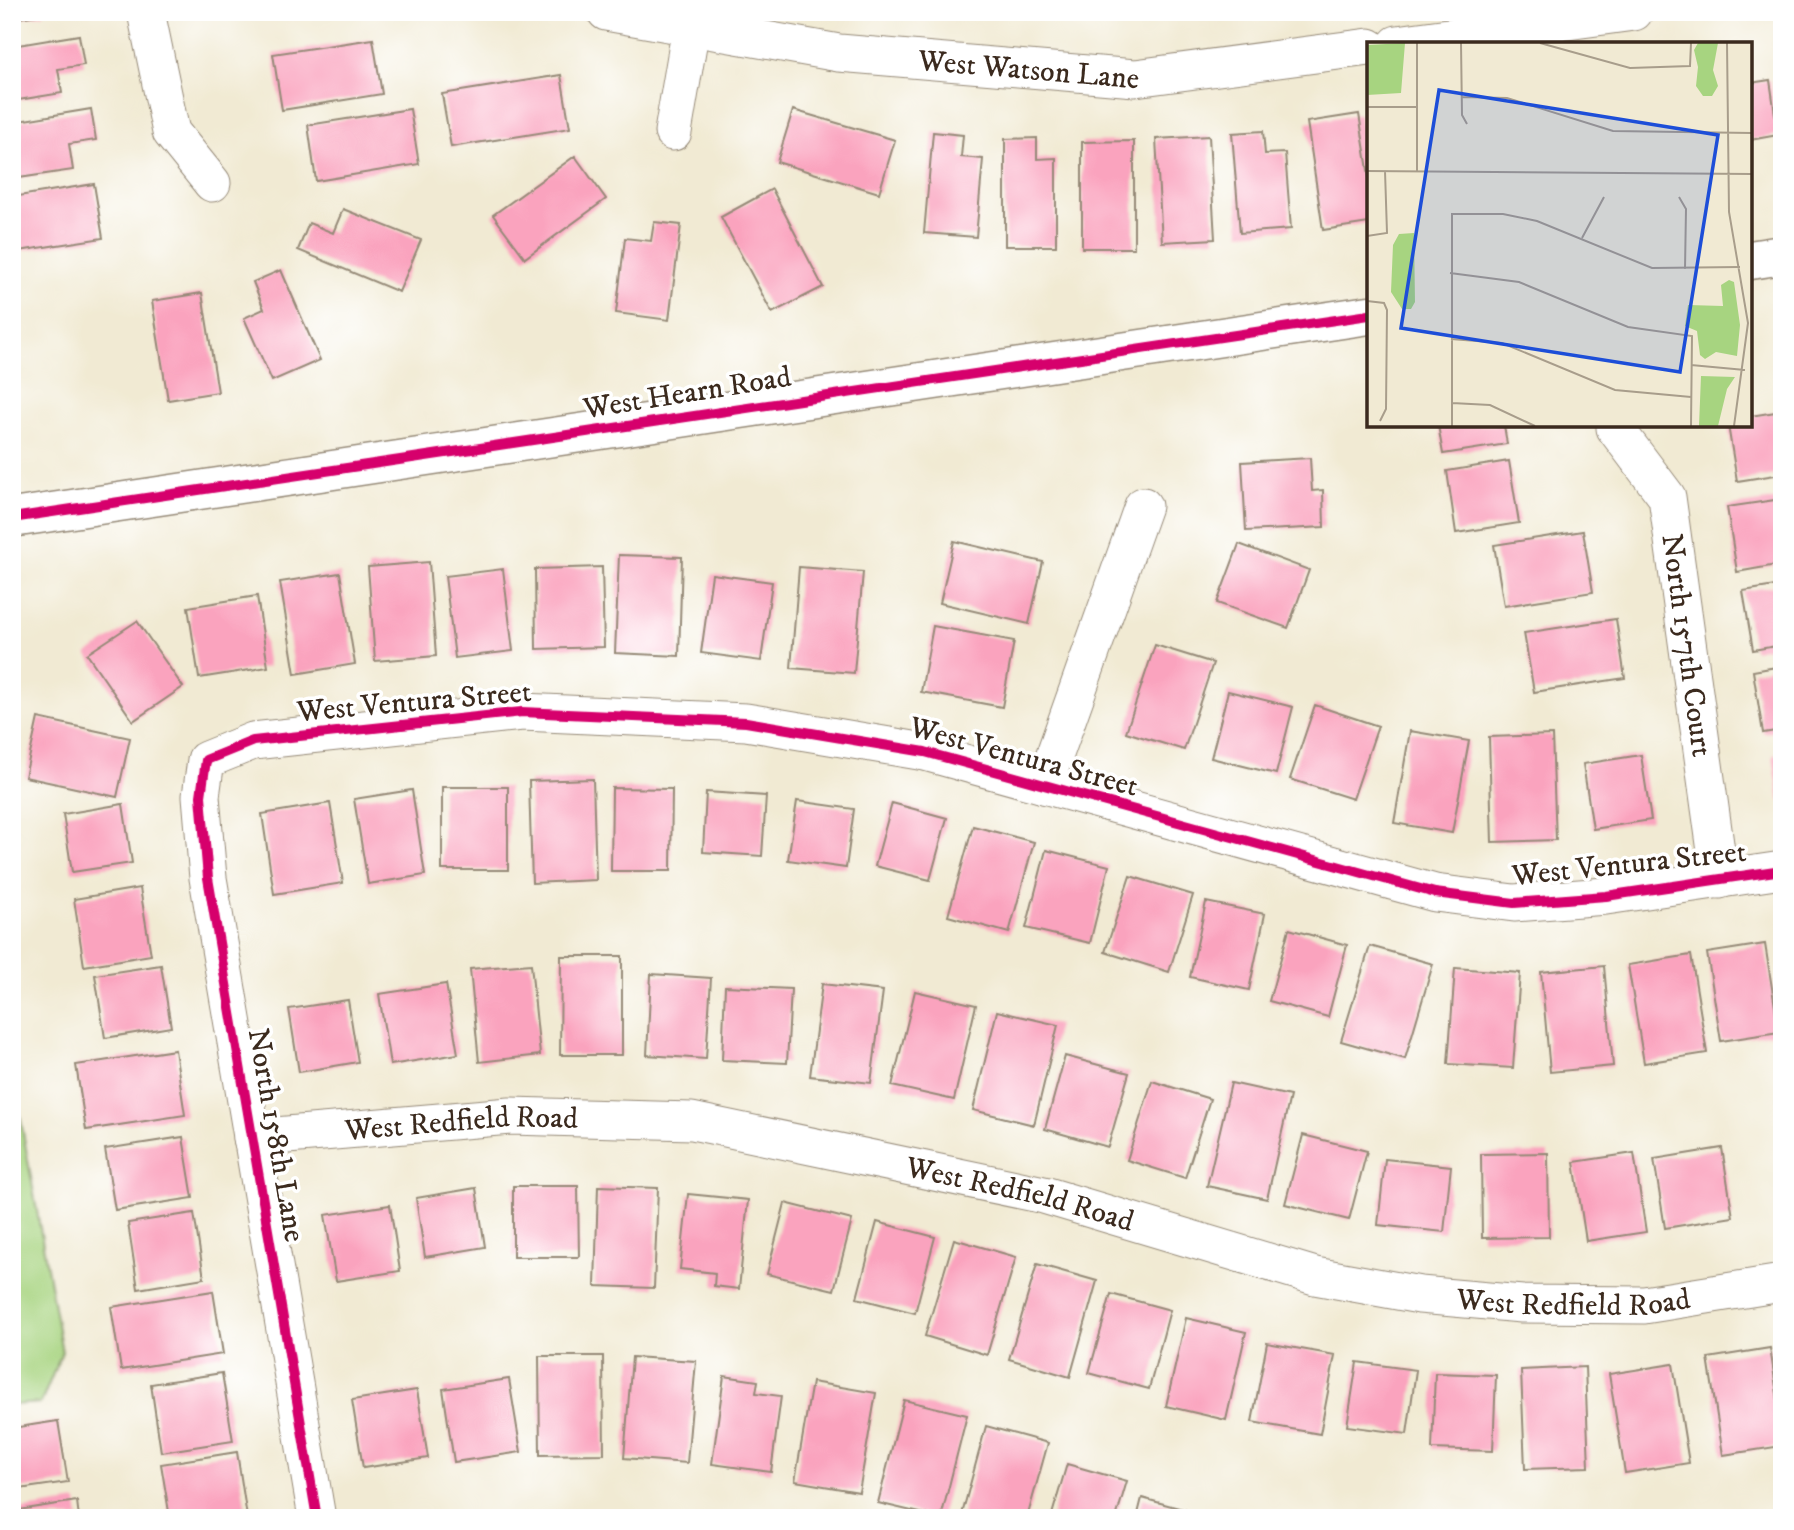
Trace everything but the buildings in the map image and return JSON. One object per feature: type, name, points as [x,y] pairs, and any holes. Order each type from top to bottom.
[{"type":"street","name":"West Watson Lane","points":[[606,12],[839,53],[1135,78],[1367,47]]},
{"type":"street","points":[[1411,42],[1634,12]]},
{"type":"street","points":[[156,14],[171,132],[212,183]]},
{"type":"street","points":[[673,132],[691,27]]},
{"type":"street","points":[[1752,260],[1782,255]]},
{"type":"street","name":"West Hearn Road","points":[[12,518],[1367,315]]},
{"type":"street","name":"North 157th Court","points":[[1615,428],[1667,497],[1720,880]]},
{"type":"street","points":[[1044,785],[1143,506]]},
{"type":"street","name":"West Ventura Street","points":[[206,760],[253,741],[522,712],[746,722],[925,752],[1435,893],[1514,903],[1606,896],[1782,870]]},
{"type":"street","name":"North 158th Lane","points":[[206,760],[201,796],[208,878],[317,1518]]},
{"type":"street","name":"West Redfield Road","points":[[252,1138],[510,1115],[692,1121],[1044,1195],[1315,1276],[1420,1295],[1522,1304],[1644,1305],[1782,1283]]},
{"type":"green space","points":[[12,1070],[62,1352],[41,1403],[12,1405]]},
{"type":"green space","points":[[1779,1097],[1782,1097],[1782,1235],[1781,1235]]},
{"type":"cycle path","points":[[12,518],[1367,315]]},
{"type":"cycle path","points":[[317,1518],[208,878],[201,796],[206,760],[253,741],[522,712],[746,722],[925,752],[1435,893],[1514,903],[1606,896],[1782,870]]}]
